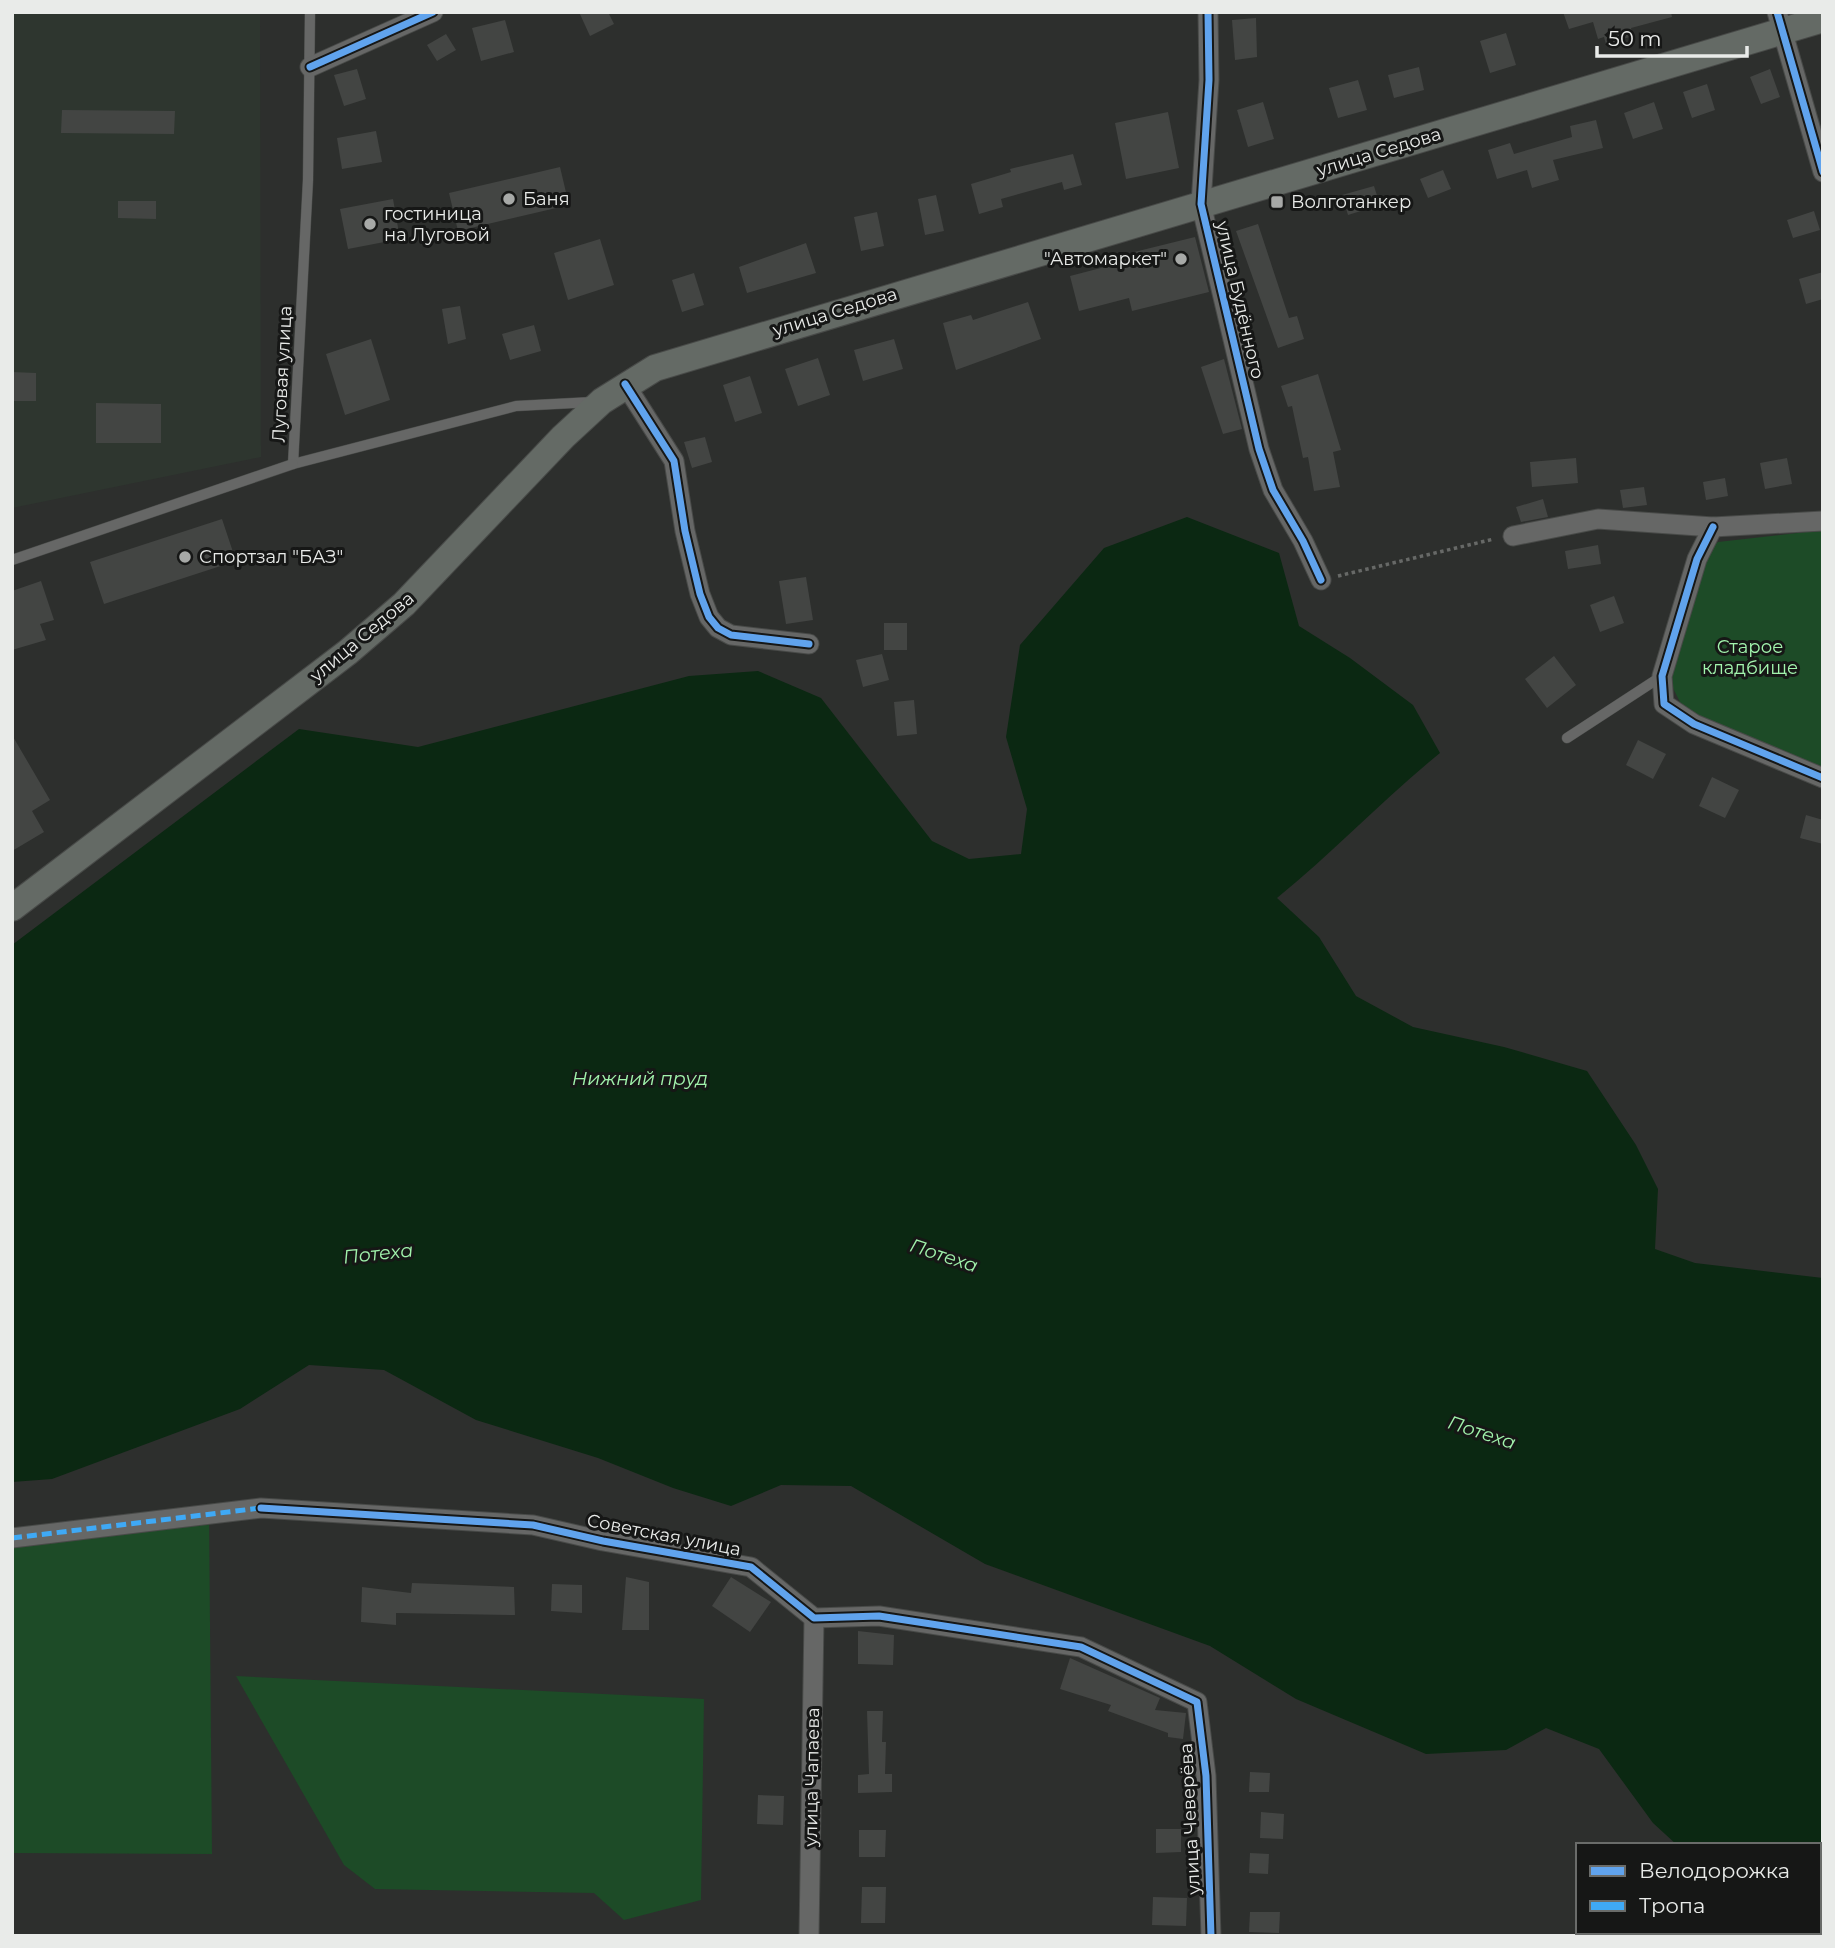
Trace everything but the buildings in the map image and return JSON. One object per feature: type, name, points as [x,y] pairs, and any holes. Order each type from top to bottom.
[{"type":"main road","name":"улица Седова","points":[[12,908],[357,644],[404,604],[563,437],[602,401],[625,384],[655,368],[697,353],[1201,204],[1779,22],[1823,19]]},
{"type":"street","points":[[310,67],[433,12]]},
{"type":"street","name":"улица Будённого","points":[[1208,12],[1209,80],[1201,204],[1259,449],[1273,490],[1303,541],[1321,580]]},
{"type":"street","points":[[1779,22],[1823,172]]},
{"type":"street","points":[[625,384],[674,461],[685,531],[700,594],[709,617],[718,628],[732,635],[809,644]]},
{"type":"street","points":[[1513,536],[1598,519],[1713,527],[1823,521]]},
{"type":"street","points":[[1713,527],[1697,559],[1662,676],[1664,704],[1694,724],[1823,778]]},
{"type":"street","name":"Советская улица","points":[[12,1538],[261,1508],[533,1525],[603,1541],[751,1567],[814,1618]]},
{"type":"street","name":"улица Чеверёва","points":[[814,1618],[879,1616],[1081,1647],[1197,1702],[1206,1776],[1211,1936]]},
{"type":"street","name":"улица Чапаева","points":[[809,1936],[814,1618]]},
{"type":"lane","name":"Луговая улица","points":[[310,12],[293,464],[516,406],[602,401]]},
{"type":"lane","points":[[12,560],[293,464]]},
{"type":"lane","points":[[1567,738],[1662,676]]},
{"type":"path","points":[[1321,580],[1513,536]]},
{"type":"shaded area","points":[[12,12],[260,12],[261,457],[12,508]]},
{"type":"green space","name":"Старое кладбище","points":[[1823,530],[1823,775],[1796,765],[1683,708],[1668,678],[1707,551],[1718,542]]},
{"type":"green space","points":[[209,1510],[212,1854],[12,1853],[12,1533]]},
{"type":"green space","points":[[236,1676],[704,1699],[701,1900],[624,1920],[594,1893],[375,1889],[344,1865]]},
{"type":"water","name":"Нижний пруд","points":[[1187,517],[1279,553],[1299,626],[1350,658],[1413,705],[1440,753],[1277,898],[1319,937],[1356,996],[1413,1027],[1504,1047],[1587,1071],[1636,1145],[1658,1189],[1655,1249],[1695,1263],[1823,1278],[1823,1905],[1821,1843],[1675,1843],[1653,1823],[1599,1749],[1546,1728],[1506,1750],[1426,1754],[1296,1699],[1210,1646],[985,1564],[851,1486],[781,1485],[731,1506],[673,1488],[598,1458],[476,1420],[384,1370],[309,1365],[240,1409],[52,1479],[12,1482],[12,945],[299,729],[418,747],[689,676],[758,671],[821,698],[932,841],[969,859],[1021,854],[1027,809],[1006,737],[1020,645],[1104,548]]},
{"type":"marked path","points":[[12,1538],[261,1508]]},
{"type":"cycle path","points":[[310,67],[433,12]]},
{"type":"cycle path","points":[[1208,12],[1209,80],[1201,204],[1259,449],[1273,490],[1303,541],[1321,580]]},
{"type":"cycle path","points":[[1777,12],[1823,172]]},
{"type":"cycle path","points":[[625,384],[674,461],[685,531],[700,594],[709,617],[718,628],[731,635],[809,644]]},
{"type":"cycle path","points":[[1713,527],[1697,559],[1662,676],[1664,704],[1694,724],[1823,778]]},
{"type":"cycle path","points":[[261,1508],[533,1525],[603,1541],[751,1567],[814,1618],[879,1616],[1081,1647],[1197,1702],[1206,1776],[1211,1936]]},
{"type":"place","name":"Баня","points":[[509,199]]},
{"type":"place","name":"Волготанкер","points":[[1277,202]]},
{"type":"place","name":"гостиница на Луговой","points":[[370,224]]},
{"type":"place","name":"\"Автомаркет\"","points":[[1181,259]]},
{"type":"place","name":"Спортзал \"БАЗ\"","points":[[185,557]]},
{"type":"water label","name":"Потеха","points":[[378,1253]]},
{"type":"water label","name":"Потеха","points":[[944,1255]]},
{"type":"water label","name":"Потеха","points":[[1482,1432]]}]
